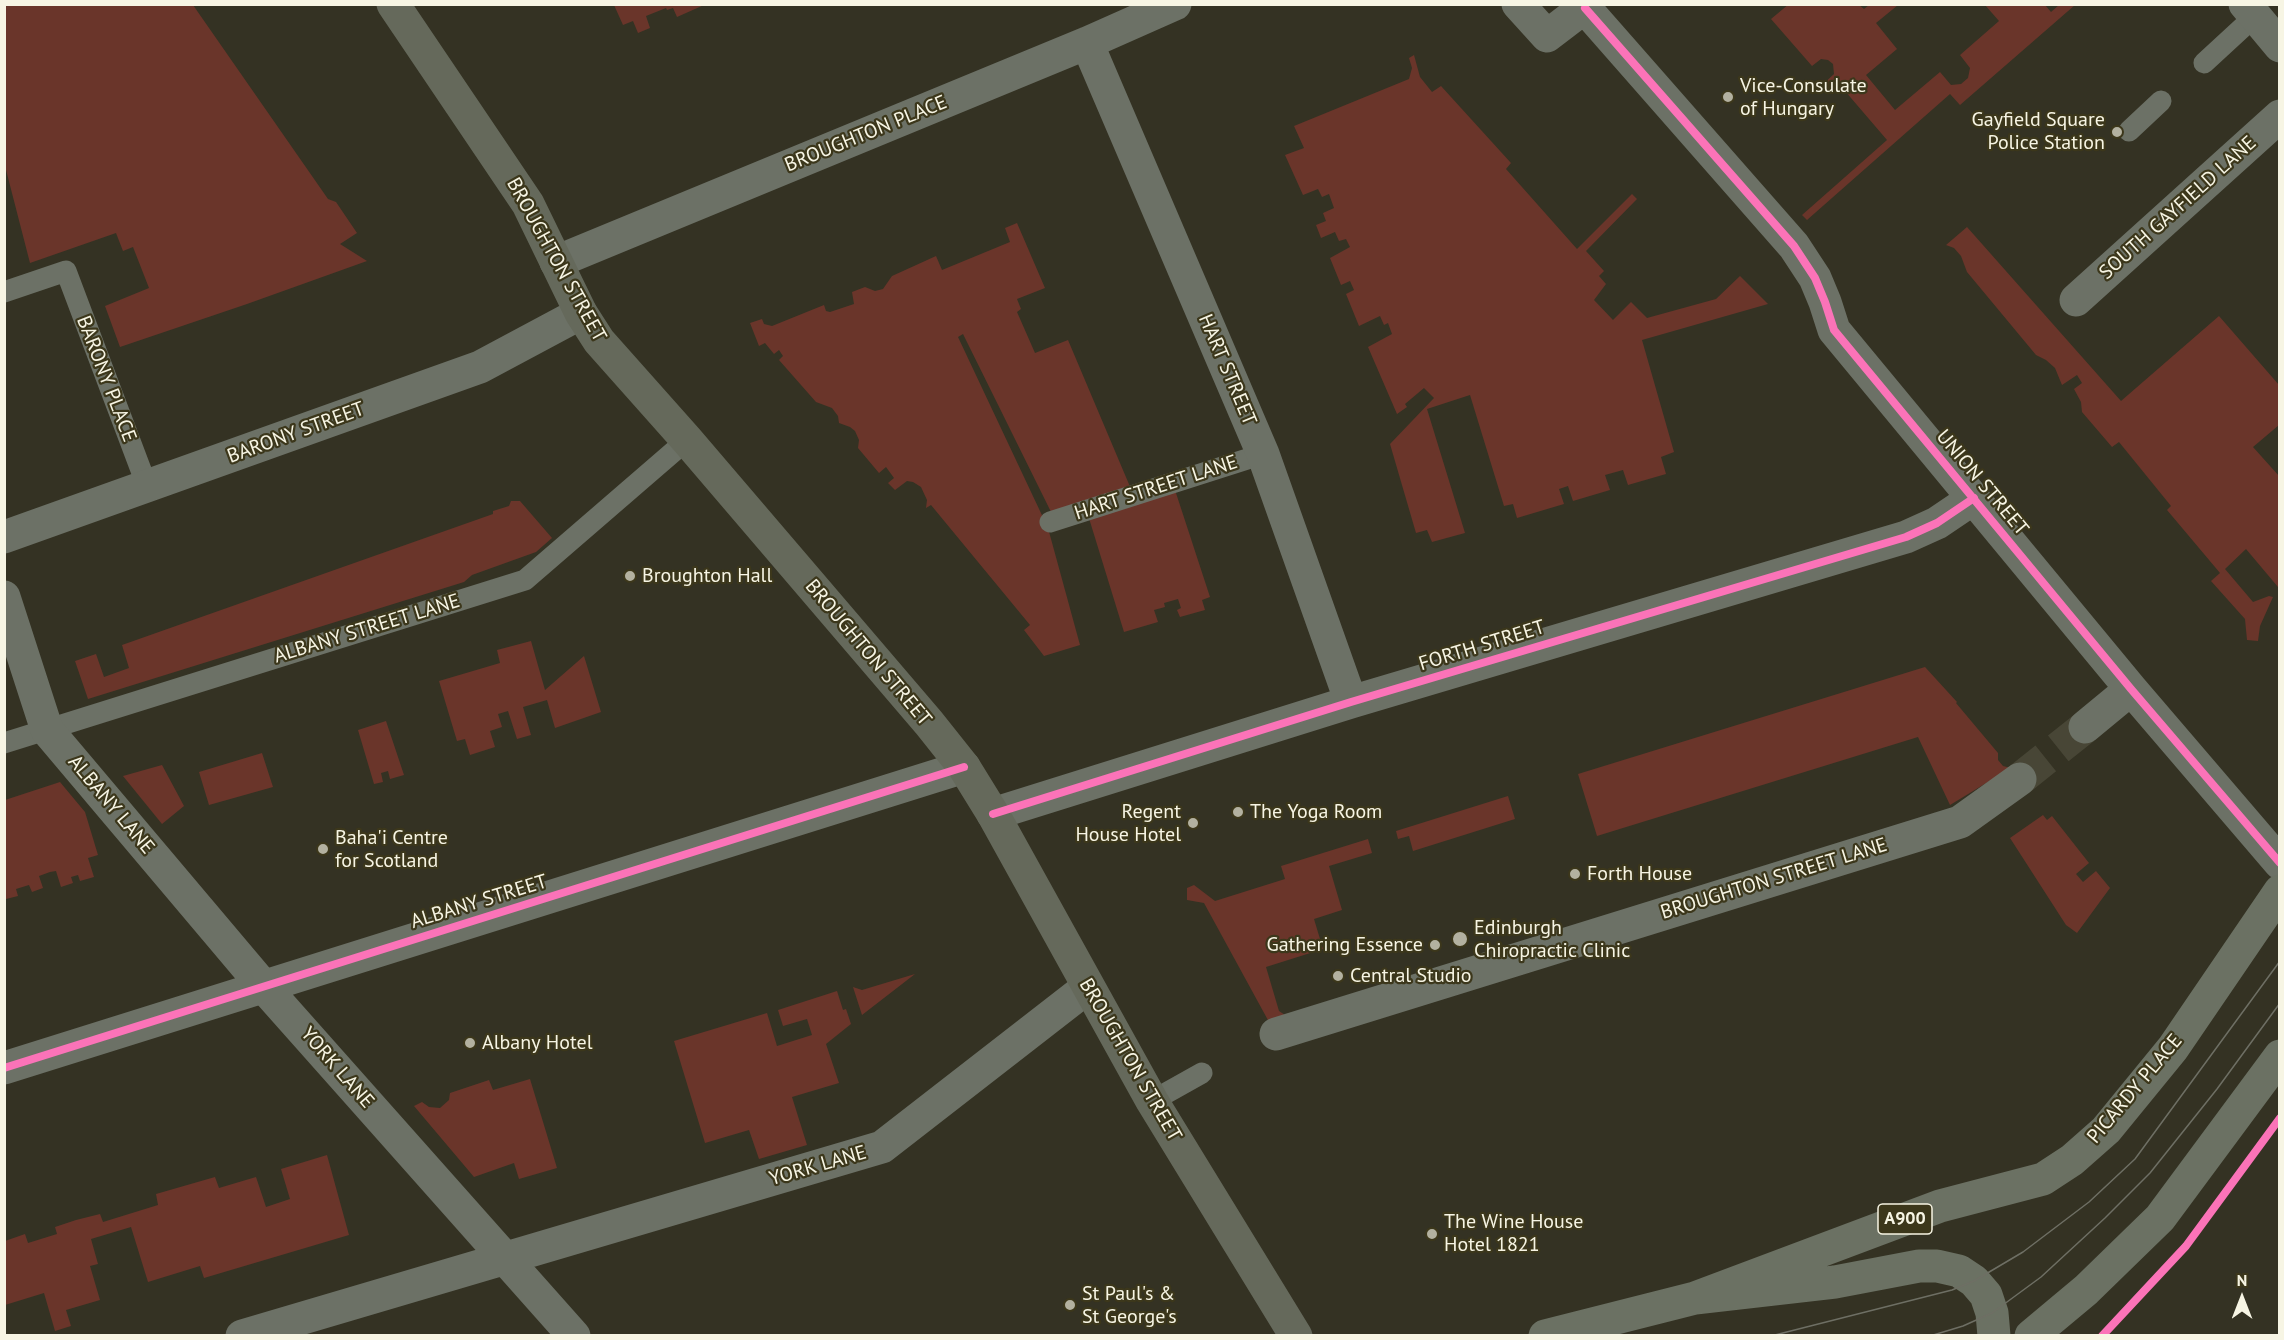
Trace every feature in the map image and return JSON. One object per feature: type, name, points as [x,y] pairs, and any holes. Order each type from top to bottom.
[{"type":"main road","name":"BROUGHTON STREET","points":[[393,4],[528,204],[580,313],[599,341],[687,440],[964,767],[993,814],[1152,1101],[1296,1335]]},
{"type":"main road","name":"PICARDY PLACE","points":[[1545,1335],[1695,1298],[1940,1206],[2043,1179],[2072,1160],[2106,1130],[2173,1048],[2280,891]]},
{"type":"main road","points":[[2031,1335],[2085,1290],[2160,1218],[2280,1056]]},
{"type":"main road","name":"PICARDY PLACE","points":[[1695,1298],[1835,1282],[1919,1266],[1937,1266],[1959,1271],[1974,1281],[1986,1295],[1992,1313],[1995,1335]]},
{"type":"street","name":"BROUGHTON PLACE","points":[[556,262],[1087,43],[1174,4]]},
{"type":"street","points":[[1518,4],[1547,36],[1587,6]]},
{"type":"street","name":"UNION STREET","points":[[1587,6],[1794,246],[1815,278],[1834,330],[2131,689],[2280,863]]},
{"type":"street","points":[[2250,10],[2280,46]]},
{"type":"street","name":"HART STREET","points":[[1087,43],[1263,454],[1351,702]]},
{"type":"street","name":"SOUTH GAYFIELD LANE","points":[[2076,300],[2280,116]]},
{"type":"street","name":"BARONY STREET","points":[[4,537],[480,367],[580,313]]},
{"type":"street","name":"FORTH STREET","points":[[993,814],[1351,702],[1906,537],[1937,523],[1974,498]]},
{"type":"street","name":"ALBANY LANE","points":[[4,597],[47,730],[264,987]]},
{"type":"street","points":[[2085,727],[2131,689]]},
{"type":"street","name":"ALBANY STREET","points":[[4,1068],[964,767]]},
{"type":"street","name":"BROUGHTON STREET LANE","points":[[1276,1035],[1960,822],[2020,779]]},
{"type":"street","name":"YORK LANE","points":[[264,987],[574,1335]]},
{"type":"street","name":"YORK LANE","points":[[504,1258],[882,1147],[1088,987]]},
{"type":"street","points":[[242,1335],[504,1258]]},
{"type":"lane","points":[[2204,63],[2250,10]]},
{"type":"lane","points":[[2129,131],[2162,101]]},
{"type":"lane","name":"BARONY PLACE","points":[[4,292],[66,271],[147,486]]},
{"type":"lane","name":"ALBANY STREET LANE","points":[[4,743],[525,580],[687,440]]},
{"type":"lane","name":"HART STREET LANE","points":[[1050,522],[1263,454]]},
{"type":"lane","points":[[1152,1101],[1202,1073]]},
{"type":"shaded area","points":[[1789,4],[1859,5],[1864,9],[1869,5],[1898,5],[1876,23],[1897,49],[1866,75],[1895,110],[1940,72],[1951,85],[1961,84],[1968,78],[1970,68],[1960,55],[1999,21],[1985,5],[2045,5],[2051,12],[2059,5],[2075,5],[1960,105],[1950,94],[1807,220],[1802,215],[1887,140],[1839,84],[1827,94],[1820,87],[1834,74],[1833,64],[1821,59],[1812,66],[1771,19]]},
{"type":"shaded area","points":[[4,5],[193,5],[328,199],[336,202],[357,233],[340,244],[367,261],[120,347],[105,306],[149,288],[133,247],[123,251],[116,233],[30,263],[5,166]]},
{"type":"shaded area","points":[[614,5],[704,5],[677,17],[673,8],[667,10],[666,8],[646,16],[650,28],[638,33],[633,21],[623,25]]},
{"type":"shaded area","points":[[1414,55],[1420,77],[1432,92],[1441,86],[1511,163],[1506,169],[1577,249],[1632,194],[1637,199],[1586,251],[1604,271],[1599,276],[1606,284],[1594,300],[1613,320],[1631,302],[1647,318],[1716,299],[1740,276],[1768,304],[1642,340],[1674,452],[1661,457],[1666,474],[1628,485],[1623,470],[1605,475],[1610,490],[1573,501],[1568,486],[1559,489],[1564,504],[1517,518],[1513,504],[1504,506],[1470,395],[1427,409],[1465,533],[1432,542],[1427,530],[1416,533],[1390,444],[1434,398],[1424,388],[1405,404],[1407,407],[1397,414],[1368,347],[1392,334],[1388,323],[1384,325],[1380,316],[1359,326],[1346,294],[1354,290],[1350,281],[1341,285],[1330,258],[1350,247],[1346,239],[1339,241],[1335,232],[1321,238],[1316,225],[1326,221],[1323,213],[1334,208],[1329,194],[1322,197],[1318,189],[1303,195],[1285,155],[1304,148],[1294,126],[1409,79],[1412,68],[1409,58]]},
{"type":"shaded area","points":[[1017,223],[1045,288],[1017,299],[1021,309],[1017,312],[1035,353],[1068,340],[1131,489],[1054,518],[963,334],[958,337],[1048,528],[1080,645],[1044,656],[1024,630],[1030,625],[931,505],[926,508],[927,500],[921,487],[907,481],[895,490],[888,483],[894,478],[886,467],[879,473],[858,448],[859,440],[855,431],[839,423],[838,416],[832,408],[816,402],[779,360],[783,356],[779,350],[774,354],[765,343],[759,346],[750,323],[762,319],[764,324],[772,326],[824,305],[826,311],[830,312],[854,304],[852,292],[865,287],[875,291],[883,289],[892,276],[936,256],[942,270],[1010,242],[1005,228]]},
{"type":"shaded area","points":[[1967,227],[2121,401],[2219,316],[2279,385],[2279,425],[2253,447],[2279,476],[2279,584],[2278,587],[2246,549],[2225,569],[2253,602],[2269,596],[2273,597],[2260,626],[2258,641],[2247,640],[2245,619],[2211,581],[2220,573],[2167,510],[2171,506],[2119,442],[2112,447],[2082,412],[2081,402],[2074,389],[2082,383],[2077,375],[2062,385],[2055,368],[2036,355],[1967,272],[1961,256],[1954,248],[1946,245]]},
{"type":"shaded area","points":[[1175,490],[1210,597],[1202,600],[1205,610],[1180,617],[1177,610],[1181,608],[1178,599],[1164,603],[1165,607],[1154,610],[1158,622],[1124,632],[1088,515]]},
{"type":"shaded area","points":[[511,501],[520,501],[552,538],[536,552],[472,575],[464,582],[88,699],[75,661],[96,654],[104,677],[129,668],[122,645],[493,514],[493,511],[509,506]]},
{"type":"shaded area","points":[[531,641],[545,690],[584,656],[601,712],[555,728],[547,700],[523,707],[531,735],[517,739],[508,711],[498,714],[502,727],[490,731],[495,747],[470,755],[465,739],[457,741],[439,681],[500,663],[497,650]]},
{"type":"shaded area","points":[[1925,667],[1998,753],[1998,760],[2003,766],[2011,768],[1950,805],[1918,737],[1597,836],[1578,774]]},
{"type":"shaded area","points":[[386,721],[404,775],[390,779],[388,771],[381,773],[383,782],[374,784],[358,730]]},
{"type":"shaded area","points":[[262,753],[273,787],[209,805],[199,772]]},
{"type":"shaded area","points":[[162,765],[184,806],[162,824],[123,776]]},
{"type":"shaded area","points":[[60,782],[85,812],[98,855],[88,858],[94,877],[80,881],[78,875],[71,877],[73,883],[61,887],[56,871],[50,872],[39,876],[43,888],[32,892],[29,885],[16,889],[18,896],[6,899],[5,800]]},
{"type":"shaded area","points":[[1508,796],[1515,819],[1413,851],[1409,836],[1398,839],[1396,831]]},
{"type":"shaded area","points":[[2043,815],[2047,820],[2052,816],[2089,863],[2076,874],[2083,882],[2096,871],[2110,888],[2077,933],[2066,925],[2010,838]]},
{"type":"shaded area","points":[[1368,839],[1372,853],[1329,866],[1342,910],[1314,919],[1323,949],[1266,967],[1279,1011],[1285,1015],[1269,1022],[1204,903],[1187,900],[1187,888],[1194,885],[1215,901],[1285,879],[1281,866]]},
{"type":"shaded area","points":[[915,974],[862,1015],[853,987],[862,990]]},
{"type":"shaded area","points":[[837,991],[843,1010],[846,1009],[851,1024],[826,1044],[839,1083],[792,1097],[807,1145],[759,1159],[749,1130],[705,1143],[674,1041],[767,1013],[777,1046],[812,1035],[807,1019],[783,1026],[778,1010]]},
{"type":"shaded area","points":[[530,1079],[557,1168],[519,1179],[514,1163],[474,1177],[414,1106],[422,1102],[429,1107],[440,1108],[449,1100],[450,1093],[489,1080],[493,1090]]},
{"type":"shaded area","points":[[327,1155],[349,1235],[204,1278],[200,1266],[148,1282],[131,1227],[91,1239],[98,1264],[90,1266],[100,1300],[66,1310],[71,1326],[55,1331],[44,1293],[5,1305],[5,1241],[25,1234],[28,1243],[57,1234],[55,1227],[100,1214],[103,1222],[158,1205],[156,1194],[215,1177],[219,1188],[256,1177],[266,1207],[290,1199],[281,1169]]},
{"type":"tunnel","points":[[2020,779],[2085,727]]},
{"type":"tram line","points":[[1771,1336],[1952,1290],[1974,1281],[2023,1252],[2089,1202],[2135,1159],[2280,961]]},
{"type":"tram line","points":[[1930,1336],[1963,1326],[1992,1313],[2041,1277],[2105,1218],[2150,1173],[2217,1089],[2280,1003]]},
{"type":"cycle path","points":[[1585,8],[1794,246],[1815,278],[1834,330],[2131,689],[2280,863]]},
{"type":"cycle path","points":[[993,814],[1351,702],[1906,537],[1937,523],[1974,498]]},
{"type":"cycle path","points":[[4,1068],[964,767]]},
{"type":"cycle path","points":[[2102,1336],[2186,1246],[2280,1118]]},
{"type":"place","name":"Vice-Consulate of Hungary","points":[[1728,97]]},
{"type":"place","name":"Gayfield Square Police Station","points":[[2117,132]]},
{"type":"place","name":"Broughton Hall","points":[[630,576]]},
{"type":"place","name":"The Yoga Room","points":[[1238,812]]},
{"type":"place","name":"Regent House Hotel","points":[[1193,823]]},
{"type":"place","name":"Baha'i Centre for Scotland","points":[[323,849]]},
{"type":"place","name":"Forth House","points":[[1575,874]]},
{"type":"place","name":"Edinburgh Chiropractic Clinic","points":[[1460,939]]},
{"type":"place","name":"Gathering Essence","points":[[1435,945]]},
{"type":"place","name":"Central Studio","points":[[1338,976]]},
{"type":"place","name":"Albany Hotel","points":[[470,1043]]},
{"type":"place","name":"The Wine House Hotel 1821","points":[[1432,1234]]},
{"type":"place","name":"St Paul's & St George's","points":[[1070,1305]]}]
